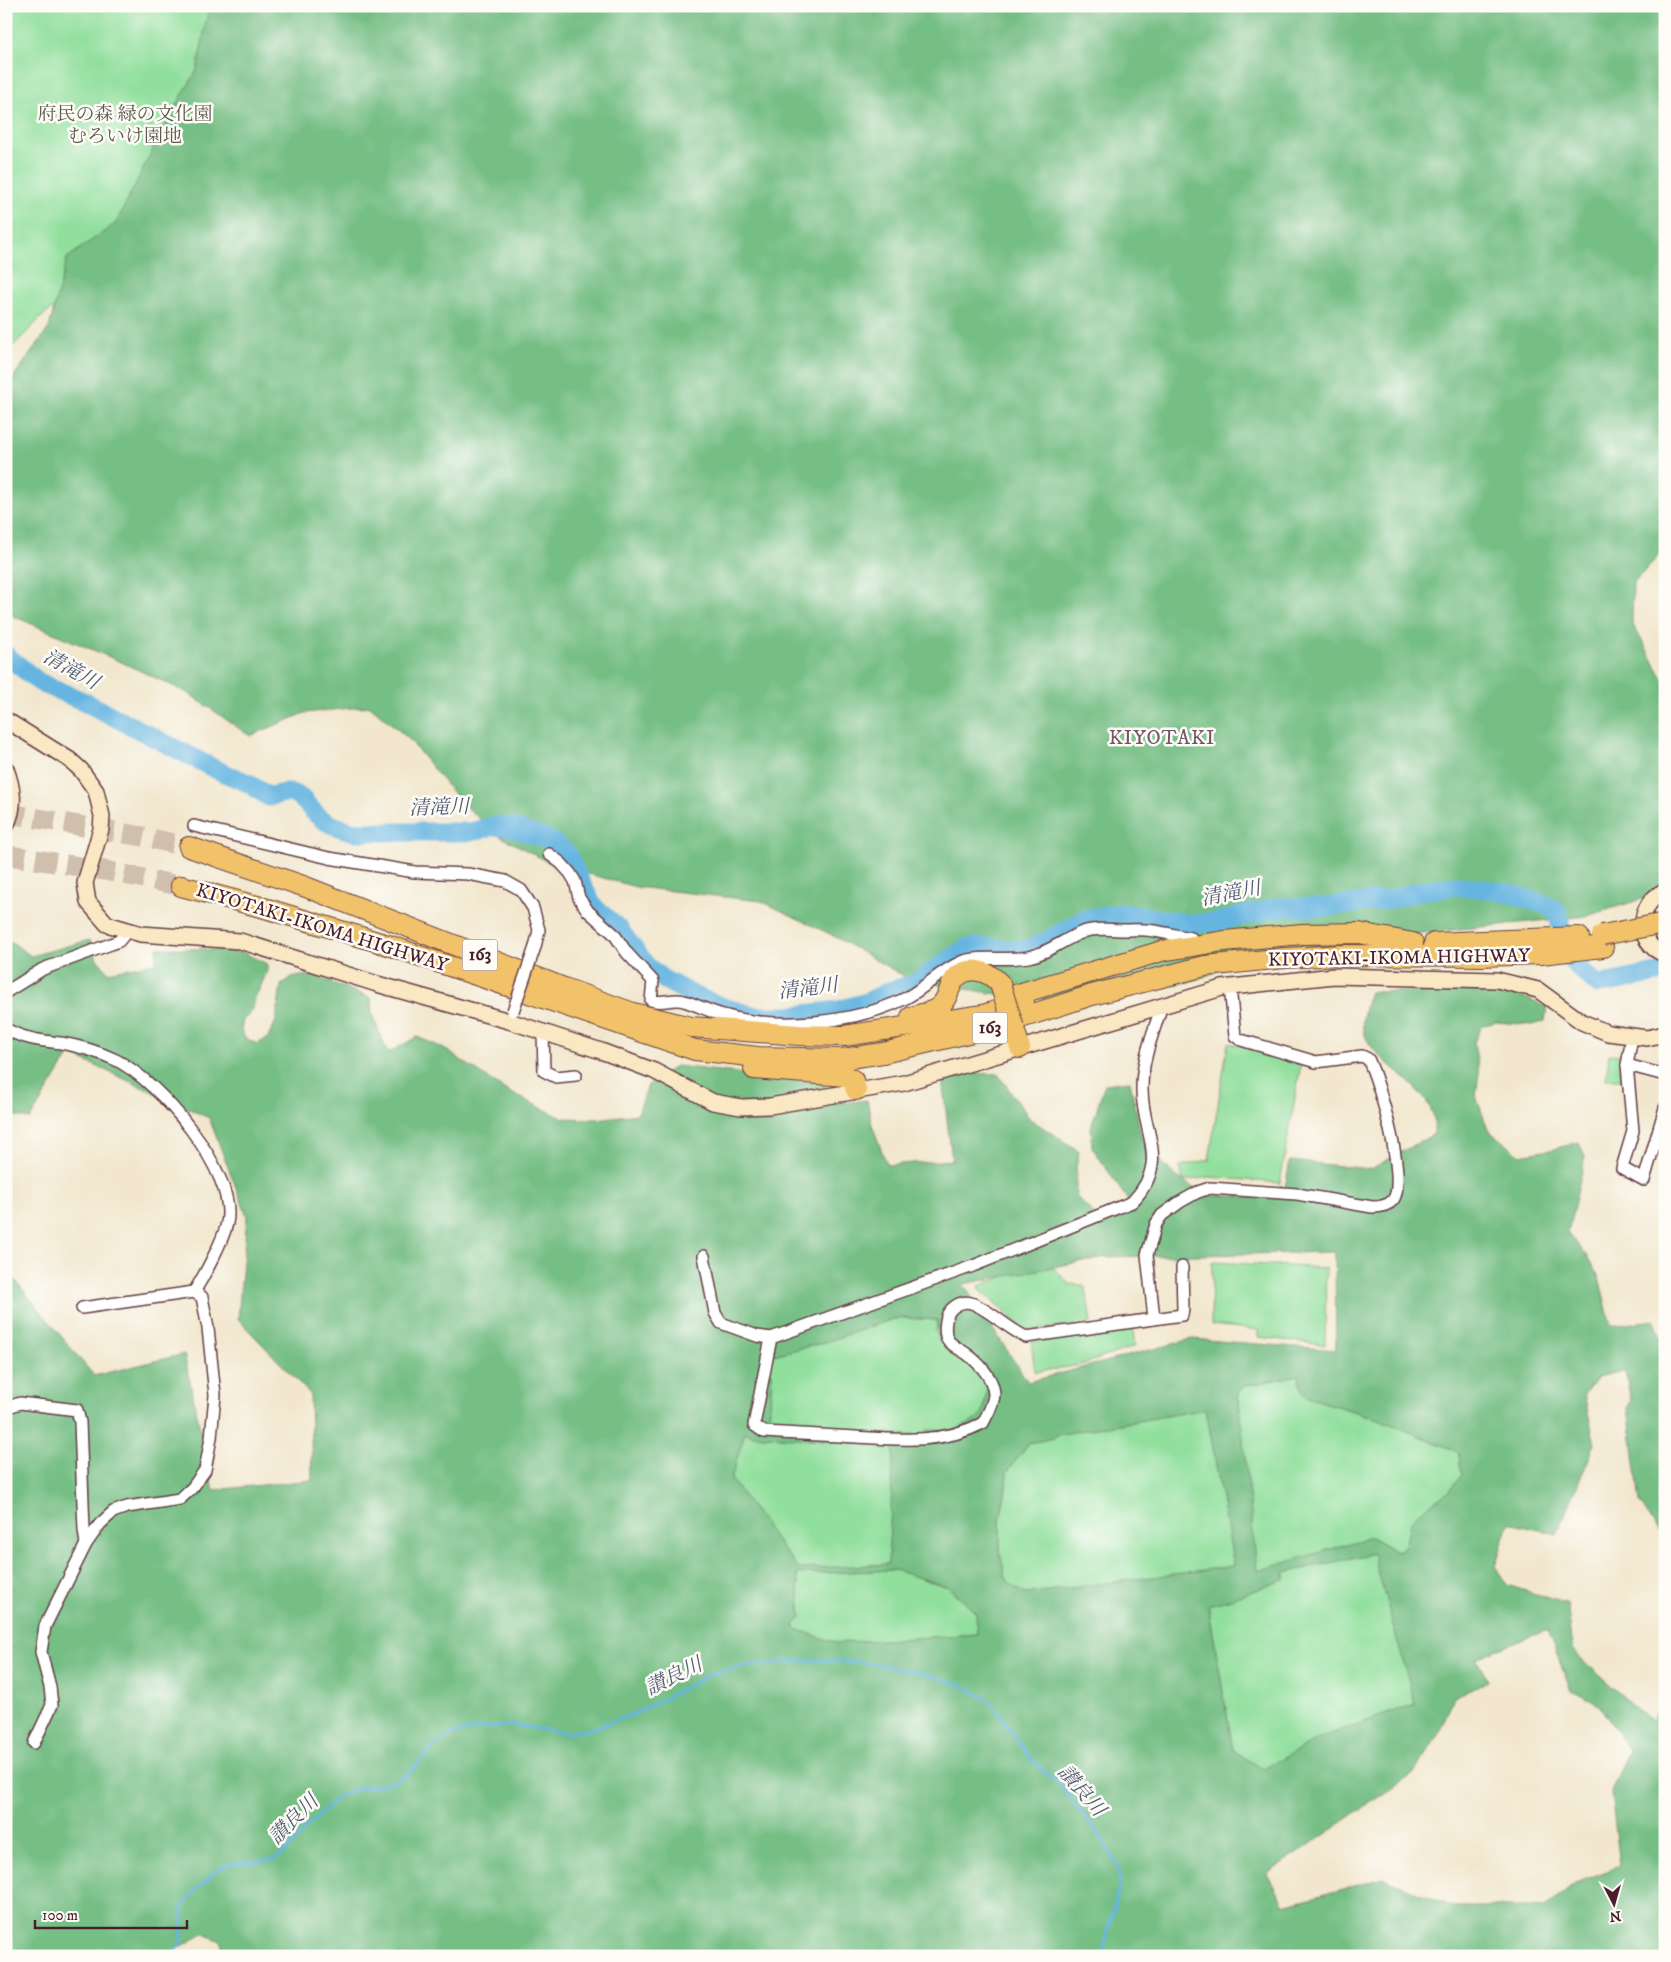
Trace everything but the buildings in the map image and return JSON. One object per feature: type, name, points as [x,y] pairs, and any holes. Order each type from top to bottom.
[{"type":"highway","name":"KIYOTAKI-IKOMA HIGHWAY","points":[[189,847],[306,887],[633,1013],[691,1026],[799,1035],[844,1036],[983,1015],[1132,970],[1180,958],[1225,950],[1561,938],[1603,941],[1665,937]]},
{"type":"highway","name":"KIYOTAKI-IKOMA HIGHWAY","points":[[181,886],[261,907],[388,945],[695,1050],[758,1057],[843,1059],[883,1054],[990,1028],[1092,995],[1205,966],[1285,958],[1341,955],[1482,956],[1541,954],[1603,941],[1665,923]]},
{"type":"highway","points":[[799,1035],[818,1030],[904,1020],[994,1002],[1162,951],[1192,945],[1302,934],[1359,933],[1413,943]]},
{"type":"highway","points":[[904,1020],[935,1010],[949,995],[953,982],[958,976],[972,970],[988,973],[1000,984],[1020,1048]]},
{"type":"highway","points":[[949,995],[957,1005],[969,1007]]},
{"type":"highway","name":"163","points":[[639,1030],[694,1060],[777,1071],[845,1076],[853,1080],[856,1090]]},
{"type":"street","points":[[6,720],[70,760],[81,770],[96,791],[102,816],[101,829],[84,883],[88,902],[107,924],[141,934],[240,941],[378,984],[511,1016],[544,1032],[654,1071],[713,1102],[729,1106],[753,1108],[770,1106],[904,1083],[1162,1005],[1230,987],[1334,976],[1497,980],[1538,990],[1582,1022],[1608,1033],[1647,1038],[1665,1034]]},
{"type":"street","points":[[6,769],[12,788],[13,804],[11,816],[6,826]]},
{"type":"street","points":[[194,826],[329,858],[414,872],[468,874],[505,881],[521,890],[533,908],[539,930],[511,1016]]},
{"type":"street","points":[[549,854],[570,873],[575,881],[579,898],[588,911],[614,934],[628,953],[653,980],[651,1000],[656,1002],[682,1000],[712,1012],[757,1022],[787,1023],[814,1021],[878,1011],[906,998],[961,962],[974,958],[1013,960],[1030,957],[1046,952],[1082,932],[1092,930],[1153,930],[1191,938],[1192,945]]},
{"type":"street","points":[[1665,891],[1654,897],[1648,904],[1643,916],[1643,924],[1650,946],[1658,952],[1665,954]]},
{"type":"street","points":[[6,992],[43,969],[119,941],[127,931]]},
{"type":"street","points":[[1154,1318],[1147,1255],[1156,1224],[1162,1215],[1198,1192],[1210,1188],[1297,1194],[1372,1208],[1392,1201],[1397,1192],[1397,1170],[1390,1138],[1388,1116],[1368,1059],[1362,1056],[1316,1062],[1241,1040],[1235,1036],[1230,987]]},
{"type":"street","points":[[704,1256],[715,1313],[721,1323],[757,1336],[771,1338],[974,1266],[1132,1202],[1143,1191],[1154,1163],[1142,1087],[1146,1056],[1162,1005]]},
{"type":"street","points":[[6,1029],[14,1034],[91,1050],[116,1060],[153,1087],[181,1116],[206,1152],[225,1192],[227,1222],[203,1278],[194,1292]]},
{"type":"street","points":[[544,1032],[544,1071],[556,1076],[576,1075]]},
{"type":"street","points":[[1632,1037],[1627,1065],[1634,1131],[1622,1168],[1644,1180],[1665,1108]]},
{"type":"street","points":[[1627,1065],[1665,1075]]},
{"type":"street","points":[[771,1338],[754,1425],[764,1432],[922,1440],[951,1436],[968,1431],[983,1423],[994,1395],[989,1376],[978,1363],[948,1340],[945,1330],[946,1320],[948,1312],[956,1305],[965,1302],[973,1303],[1012,1330],[1026,1337],[1182,1315],[1182,1268]]},
{"type":"street","points":[[34,1743],[52,1705],[50,1686],[41,1652],[45,1626],[86,1544],[100,1524],[113,1512],[128,1507],[180,1499],[193,1487],[205,1470],[211,1438],[215,1395],[202,1297],[194,1292],[82,1308]]},
{"type":"street","points":[[6,1408],[20,1403],[77,1410],[80,1422],[86,1544]]},
{"type":"green space","name":"府民の森 緑の文化園 むろいけ園地","points":[[6,6],[359,6],[58,305],[46,313],[6,353]]},
{"type":"green space","points":[[209,6],[1665,6],[1665,549],[1633,583],[1632,623],[1665,682],[1665,892],[1587,916],[1413,934],[1249,959],[1190,982],[1073,1002],[989,993],[909,979],[830,934],[761,901],[636,887],[552,864],[496,834],[458,799],[408,738],[370,706],[305,713],[250,736],[188,693],[119,661],[6,613],[6,387],[49,328],[67,258],[116,223],[167,121],[197,70]]},
{"type":"green space","points":[[6,938],[31,956],[90,940],[97,959],[108,972],[156,963],[157,948],[204,949],[244,953],[267,964],[267,972],[254,1001],[252,1012],[243,1020],[241,1029],[244,1037],[257,1044],[268,1038],[276,1021],[281,985],[292,977],[312,975],[371,998],[372,1015],[388,1053],[417,1037],[443,1048],[507,1091],[562,1118],[596,1119],[638,1114],[648,1085],[676,1066],[822,1083],[843,1103],[867,1100],[872,1125],[887,1165],[952,1160],[942,1078],[966,1073],[998,1074],[1030,1119],[1079,1151],[1076,1168],[1076,1196],[1103,1223],[1133,1208],[1092,1147],[1091,1127],[1105,1084],[1130,1081],[1142,1140],[1173,1174],[1204,1195],[1283,1198],[1290,1161],[1371,1169],[1434,1134],[1434,1116],[1427,1103],[1409,1082],[1377,1053],[1364,1033],[1363,1017],[1370,992],[1504,990],[1547,1007],[1545,1021],[1532,1025],[1496,1022],[1482,1026],[1474,1042],[1479,1073],[1476,1096],[1488,1130],[1520,1155],[1550,1150],[1579,1142],[1585,1157],[1568,1233],[1585,1253],[1599,1277],[1611,1326],[1655,1320],[1665,1351],[1665,1551],[1663,1538],[1640,1503],[1628,1407],[1631,1401],[1625,1371],[1597,1377],[1584,1394],[1595,1444],[1557,1534],[1509,1523],[1495,1566],[1507,1585],[1567,1604],[1574,1652],[1651,1722],[1665,1698],[1665,1956],[223,1956],[221,1941],[203,1934],[165,1956],[6,1956],[6,1269],[94,1376],[184,1354],[213,1490],[312,1480],[310,1394],[238,1319],[247,1216],[209,1118],[70,1054],[30,1119],[6,1114]],"holes":[[[1335,1252],[1336,1350],[1192,1339],[1028,1382],[963,1284],[1106,1257]],[[893,1319],[937,1320],[939,1340],[952,1355],[979,1371],[984,1377],[987,1390],[983,1412],[976,1420],[955,1431],[927,1430],[927,1436],[792,1429],[793,1422],[769,1421],[772,1373],[767,1373],[769,1356],[822,1343]],[[1299,1375],[1302,1390],[1307,1397],[1376,1418],[1454,1450],[1459,1455],[1462,1475],[1449,1491],[1415,1516],[1410,1524],[1405,1547],[1396,1551],[1371,1537],[1257,1571],[1238,1393],[1244,1386]],[[1206,1409],[1234,1566],[1025,1594],[1011,1585],[1005,1576],[1000,1552],[1000,1519],[1007,1472],[1029,1443],[1054,1438],[1057,1435]],[[745,1432],[753,1435],[894,1445],[888,1564],[798,1569],[731,1479]],[[1373,1553],[1415,1704],[1322,1737],[1263,1769],[1233,1750],[1208,1605],[1228,1600],[1286,1579],[1284,1573]],[[895,1570],[948,1587],[976,1613],[977,1634],[836,1643],[796,1629],[794,1625],[801,1618],[797,1574]],[[1547,1630],[1571,1690],[1599,1705],[1629,1750],[1611,1792],[1620,1866],[1575,1883],[1545,1907],[1453,1907],[1384,1878],[1284,1905],[1267,1874],[1415,1772],[1438,1735],[1454,1697],[1488,1681],[1476,1658]]]},
{"type":"green space","points":[[1228,1043],[1297,1059],[1301,1064],[1280,1183],[1210,1177],[1183,1181],[1180,1166],[1209,1160]]},
{"type":"green space","points":[[1609,1054],[1622,1055],[1620,1067],[1622,1079],[1606,1079]]},
{"type":"green space","points":[[1212,1262],[1326,1268],[1325,1345],[1258,1337],[1258,1330],[1211,1325]]},
{"type":"green space","points":[[1041,1267],[1055,1269],[1069,1284],[1081,1285],[1086,1288],[1091,1323],[1034,1330],[1025,1329],[981,1291],[979,1286],[1025,1269]]},
{"type":"green space","points":[[893,1319],[937,1320],[936,1331],[939,1340],[952,1355],[979,1371],[984,1377],[987,1390],[983,1412],[976,1420],[964,1429],[927,1436],[792,1429],[793,1422],[769,1421],[772,1373],[766,1373],[769,1356],[822,1343]]},
{"type":"green space","points":[[1132,1326],[1135,1346],[1081,1365],[1035,1372],[1031,1342]]},
{"type":"green space","points":[[1299,1375],[1300,1384],[1307,1397],[1376,1418],[1454,1450],[1459,1455],[1462,1475],[1449,1491],[1415,1516],[1410,1524],[1405,1546],[1397,1551],[1371,1537],[1257,1572],[1238,1393],[1244,1386]]},
{"type":"green space","points":[[1206,1409],[1234,1566],[1025,1595],[1011,1585],[1005,1576],[1000,1552],[1000,1519],[1007,1472],[1029,1443],[1054,1438],[1056,1435]]},
{"type":"green space","points":[[745,1432],[753,1435],[895,1445],[888,1564],[798,1570],[730,1479]]},
{"type":"green space","points":[[1374,1553],[1415,1704],[1322,1737],[1263,1770],[1233,1750],[1208,1604],[1228,1600],[1286,1579],[1284,1573]]},
{"type":"green space","points":[[895,1570],[948,1587],[977,1613],[977,1634],[836,1643],[796,1629],[794,1625],[801,1618],[797,1574]]},
{"type":"waterway","name":"清滝川","points":[[6,655],[39,682],[87,703],[217,770],[248,783],[269,797],[280,794],[295,794],[329,824],[355,832],[470,832],[494,826],[511,827],[550,840],[567,853],[594,907],[619,929],[646,965],[663,979],[693,995],[726,1008],[755,1016],[788,1016],[839,1010],[867,1002],[889,991],[914,984],[966,948],[1025,950],[1042,943],[1085,919],[1122,913],[1190,924],[1216,922],[1279,907],[1327,907],[1391,899],[1424,890],[1455,886],[1513,894],[1549,906],[1558,913],[1567,957],[1597,984],[1665,972]]},
{"type":"waterway","name":"讃良川","points":[[171,1956],[182,1941],[182,1908],[189,1897],[217,1870],[228,1864],[276,1859],[286,1852],[307,1827],[339,1796],[357,1789],[393,1782],[408,1774],[437,1743],[448,1738],[450,1735],[480,1728],[514,1725],[568,1733],[591,1729],[636,1713],[711,1674],[744,1666],[805,1660],[860,1662],[914,1671],[963,1685],[990,1702],[1034,1763],[1057,1782],[1102,1839],[1118,1867],[1120,1885],[1103,1956]]},
{"type":"tunnel","points":[[6,813],[140,836],[189,847]]},
{"type":"tunnel","points":[[6,855],[102,870],[181,886]]},
{"type":"district","name":"KIYOTAKI","points":[[1162,738]]}]
